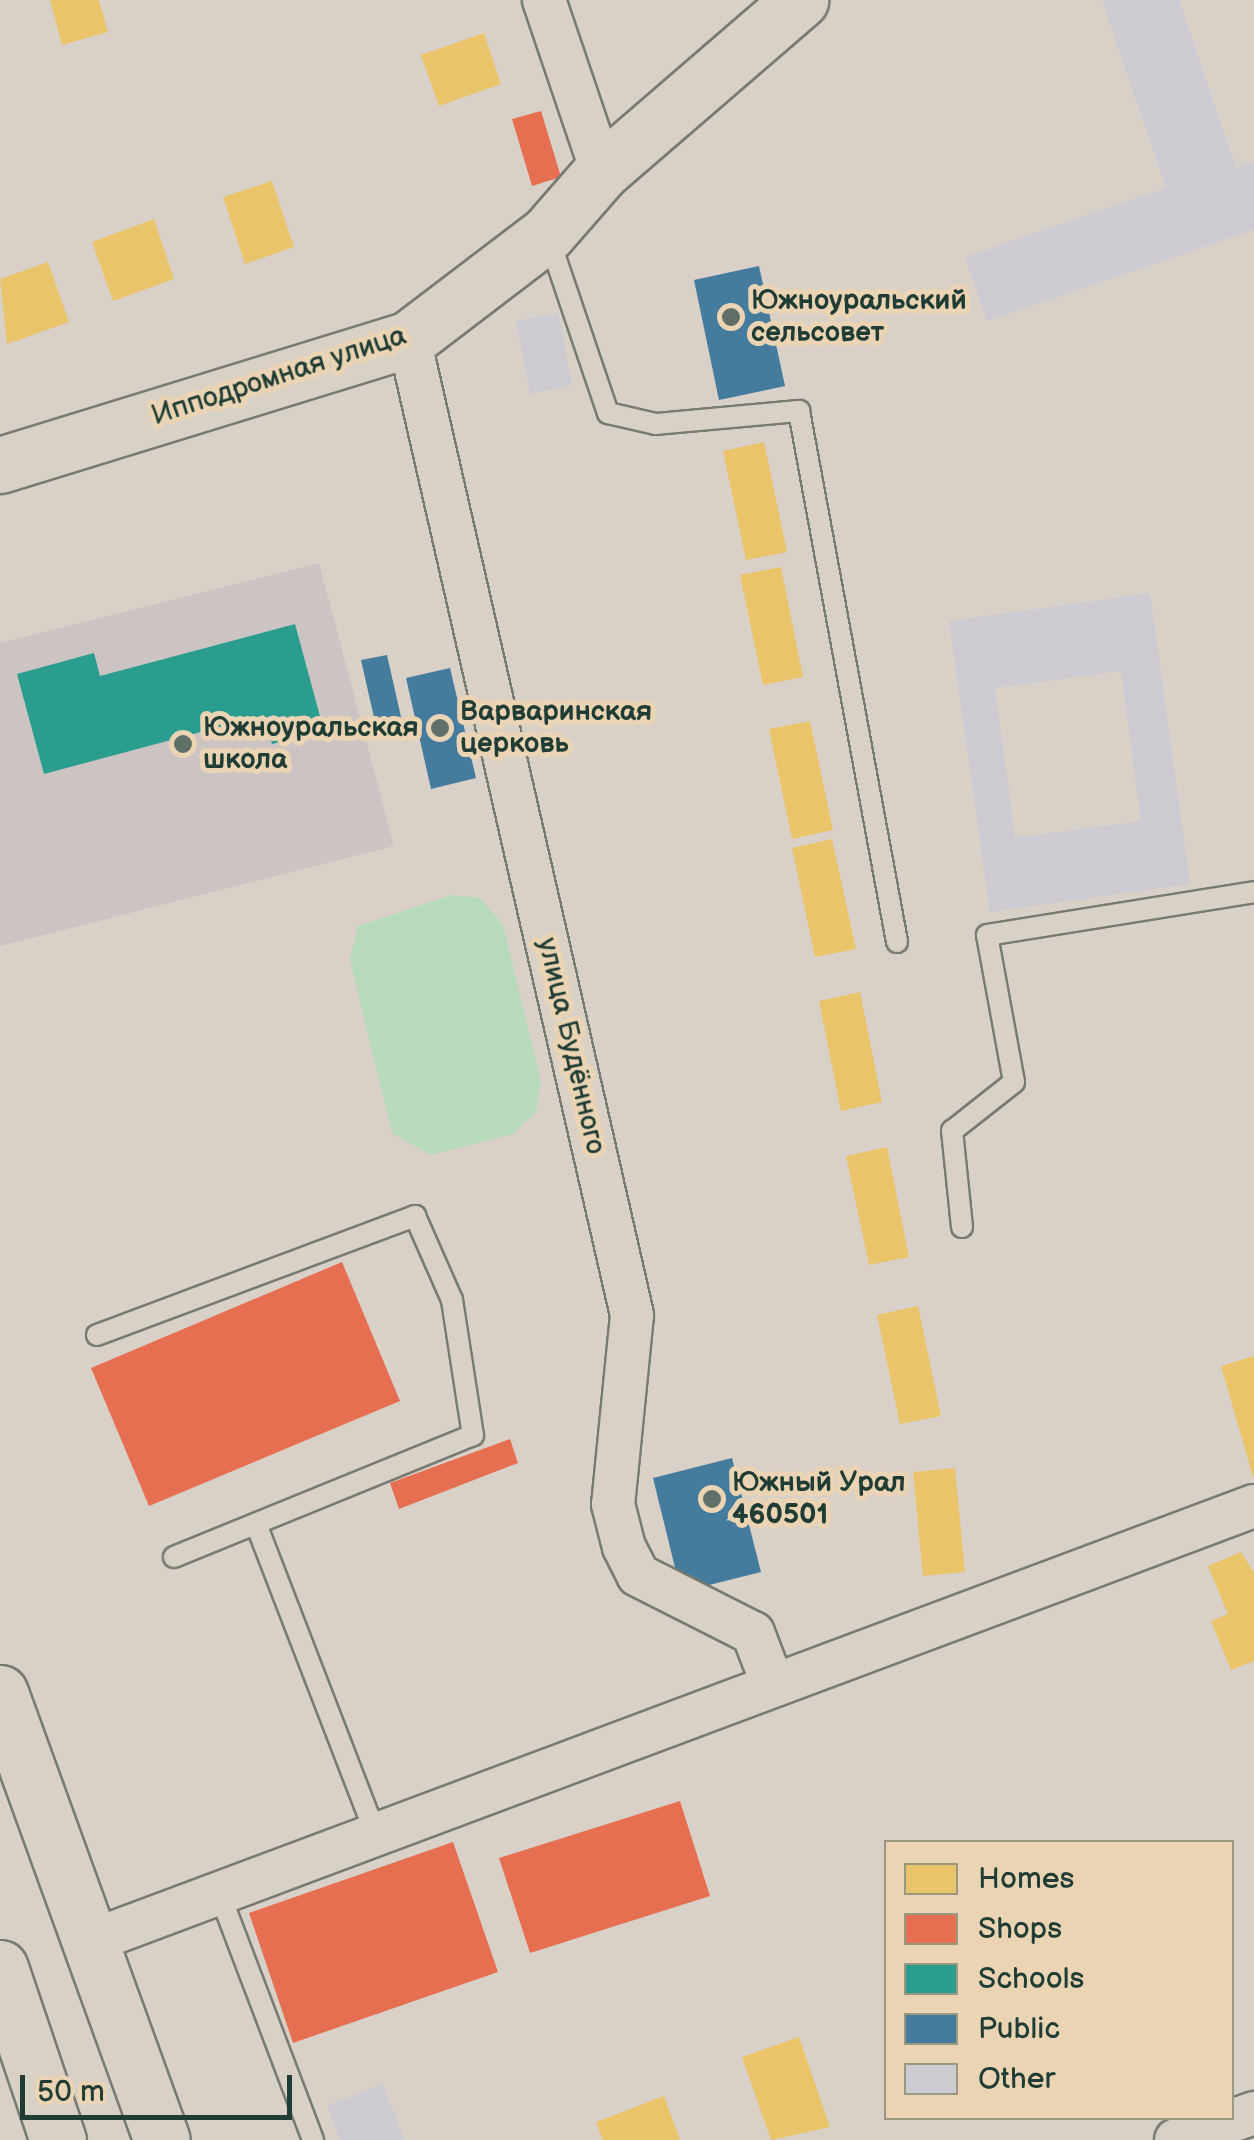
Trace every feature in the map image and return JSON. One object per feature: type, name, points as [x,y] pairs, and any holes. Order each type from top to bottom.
[{"type":"main road","name":"Ипподромная улица","points":[[0,464],[409,338],[547,234],[602,171],[800,0]]},
{"type":"main road","points":[[0,1693],[162,2140]]},
{"type":"main road","points":[[0,1968],[58,2140]]},
{"type":"street","points":[[544,0],[602,171]]},
{"type":"street","name":"улица Будённого","points":[[409,338],[632,1315],[613,1504],[624,1546],[638,1575],[753,1633],[773,1684]]},
{"type":"street","points":[[89,1942],[1254,1506]]},
{"type":"street","points":[[1176,2140],[1232,2120]]},
{"type":"lane","points":[[547,234],[608,412],[656,424],[799,412],[898,942]]},
{"type":"lane","points":[[962,1226],[952,1132],[1014,1082],[987,935],[1254,892]]},
{"type":"lane","points":[[97,1335],[415,1216],[452,1300],[473,1435],[174,1557]]},
{"type":"lane","points":[[256,1524],[376,1835]]},
{"type":"lane","points":[[220,1895],[313,2140]]},
{"type":"shaded area","name":"Южноуральская школа","points":[[319,563],[394,846],[0,946],[0,643]]},
{"type":"green space","points":[[451,895],[480,898],[503,925],[541,1082],[536,1112],[513,1134],[431,1155],[392,1133],[350,960],[358,926]]},
{"type":"building: Homes","points":[[50,0],[99,0],[108,32],[62,45]]},
{"type":"building: Homes","points":[[484,33],[501,84],[439,106],[421,55]]},
{"type":"building: Homes","points":[[272,181],[294,247],[245,264],[223,197]]},
{"type":"building: Homes","points":[[154,219],[174,279],[113,301],[92,242]]},
{"type":"building: Homes","points":[[48,262],[69,322],[7,344],[0,279]]},
{"type":"building: Homes","points":[[764,442],[787,552],[746,560],[723,451]]},
{"type":"building: Homes","points":[[781,567],[803,677],[763,685],[740,575]]},
{"type":"building: Homes","points":[[810,721],[833,830],[792,839],[769,729]]},
{"type":"building: Homes","points":[[832,839],[856,949],[815,957],[792,848]]},
{"type":"building: Homes","points":[[860,992],[882,1102],[841,1111],[819,1001]]},
{"type":"building: Homes","points":[[887,1147],[909,1257],[869,1265],[846,1156]]},
{"type":"building: Homes","points":[[918,1306],[941,1416],[900,1424],[877,1315]]},
{"type":"building: Homes","points":[[1254,1356],[1254,1477],[1253,1477],[1221,1366]]},
{"type":"building: Homes","points":[[955,1468],[965,1572],[923,1576],[913,1472]]},
{"type":"building: Homes","points":[[1241,1552],[1254,1573],[1254,1661],[1231,1670],[1211,1621],[1228,1614],[1208,1566]]},
{"type":"building: Homes","points":[[799,2037],[830,2127],[771,2140],[742,2057]]},
{"type":"building: Homes","points":[[664,2096],[680,2140],[603,2140],[596,2122]]},
{"type":"building: Shops","points":[[541,111],[561,177],[532,186],[512,119]]},
{"type":"building: Shops","points":[[342,1262],[400,1401],[149,1506],[91,1368]]},
{"type":"building: Shops","points":[[510,1439],[518,1463],[399,1509],[390,1483]]},
{"type":"building: Shops","points":[[680,1801],[710,1896],[530,1953],[499,1858]]},
{"type":"building: Shops","points":[[453,1842],[498,1972],[293,2043],[249,1913]]},
{"type":"building: Schools","points":[[295,624],[324,731],[272,744],[264,715],[44,774],[17,674],[94,653],[100,676]]},
{"type":"building: Public","points":[[759,266],[785,386],[719,400],[694,280]]},
{"type":"building: Public","points":[[387,655],[401,717],[375,722],[361,660]]},
{"type":"building: Public","name":"Варваринская церковь","points":[[450,668],[476,778],[431,789],[406,678]]},
{"type":"building: Public","points":[[732,1458],[761,1572],[681,1592],[653,1478]]},
{"type":"building: Other","points":[[1102,0],[1179,0],[1236,168],[1254,162],[1254,230],[987,321],[965,257],[1166,188]]},
{"type":"building: Other","points":[[558,313],[572,385],[530,394],[516,321]]},
{"type":"building: Other","points":[[1150,593],[1190,884],[990,912],[949,621]],"holes":[[[1121,671],[1141,821],[1015,838],[995,688]]]},
{"type":"building: Other","points":[[383,2084],[404,2140],[340,2140],[327,2106]]},
{"type":"place","name":"Южноуральский сельсовет","points":[[731,317]]},
{"type":"place","name":"Варваринская церковь","points":[[440,728]]},
{"type":"place","name":"Южноуральская школа","points":[[183,744]]},
{"type":"place","name":"Южный Урал 460501","points":[[712,1499]]}]
